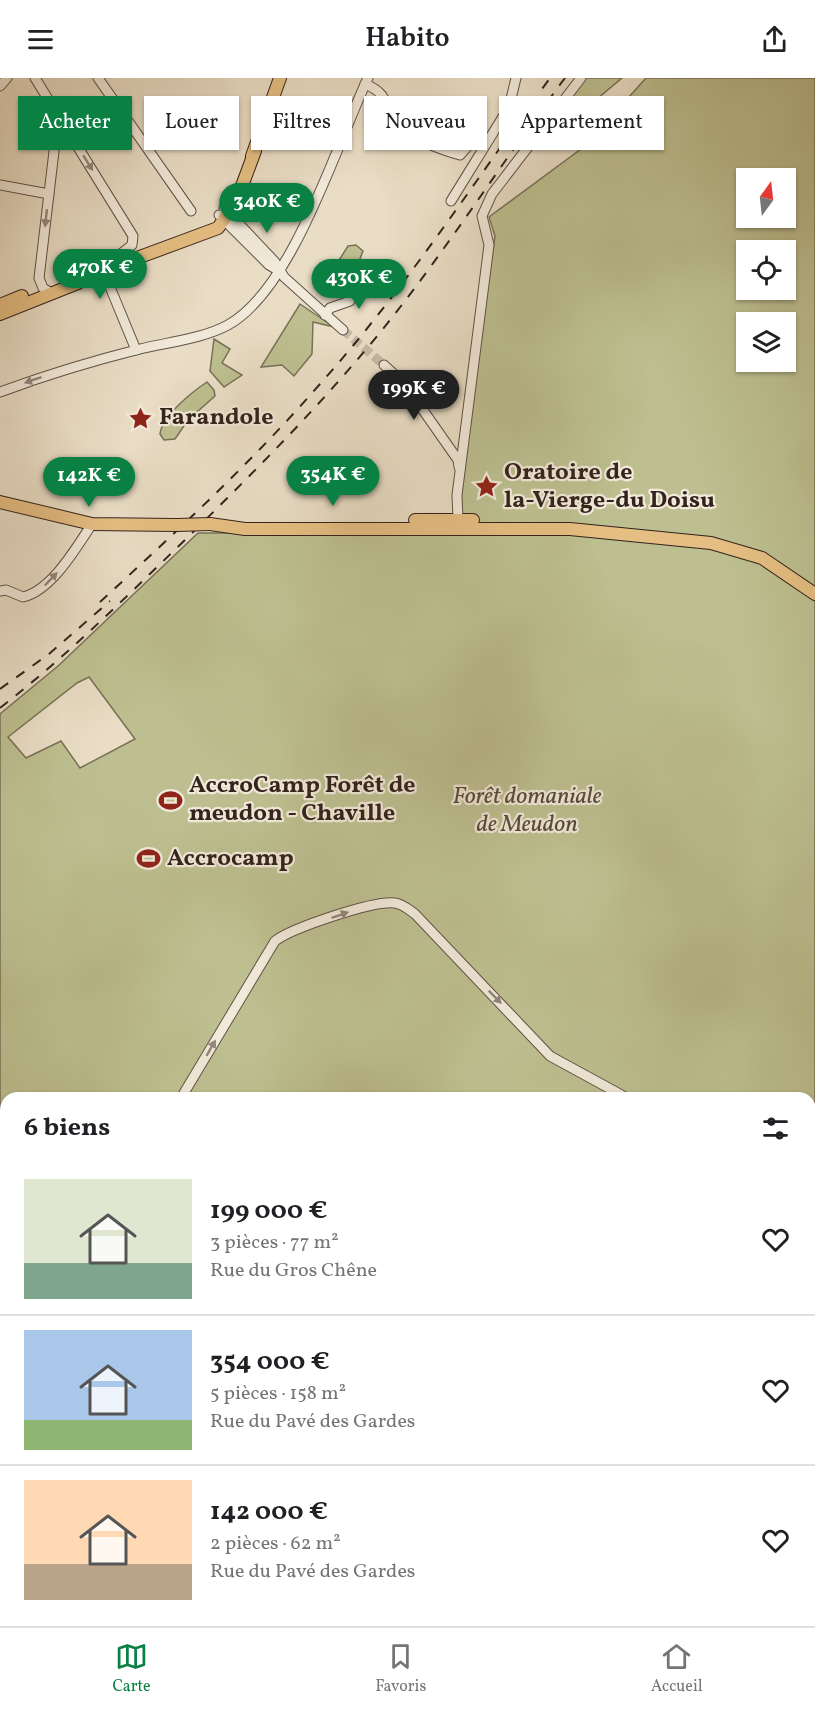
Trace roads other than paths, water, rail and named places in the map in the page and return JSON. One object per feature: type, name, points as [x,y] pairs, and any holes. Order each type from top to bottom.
[{"type":"main road","points":[[274,96],[280,78]]},
{"type":"main road","points":[[280,96],[289,78]]},
{"type":"main road","points":[[0,305],[78,283],[83,278],[103,270],[203,232],[214,230],[224,215],[255,150]]},
{"type":"main road","points":[[0,314],[47,291]]},
{"type":"main road","points":[[0,502],[92,524],[210,524],[245,529],[452,524],[608,525],[713,537],[764,552],[782,561],[815,585]]},
{"type":"main road","points":[[452,524],[570,529],[711,543],[762,558],[815,594]]},
{"type":"street","points":[[0,86],[7,78]]},
{"type":"street","points":[[35,78],[46,96]]},
{"type":"street","points":[[98,78],[191,211]]},
{"type":"street","points":[[451,201],[509,107],[516,78]]},
{"type":"street","points":[[452,524],[489,245],[482,216],[492,194],[581,78]]},
{"type":"street","points":[[0,392],[66,369],[225,327],[242,315],[279,271],[300,236],[366,81],[384,96]]},
{"type":"street","points":[[47,291],[39,278],[54,150]]},
{"type":"street","points":[[80,150],[133,236],[132,245],[118,256],[120,264]]},
{"type":"street","points":[[447,150],[460,155],[464,150]]},
{"type":"street","points":[[0,185],[49,194]]},
{"type":"street","points":[[224,215],[269,265],[279,271],[343,330]]},
{"type":"street","points":[[103,270],[136,350]]},
{"type":"street","points":[[325,315],[330,308],[350,301],[357,284]]},
{"type":"street","points":[[384,365],[404,383],[458,460],[460,470]]},
{"type":"street","points":[[0,591],[6,590],[23,597],[42,588],[54,577],[92,524]]},
{"type":"street","points":[[186,1092],[275,941],[289,932],[382,902],[399,904],[415,914],[550,1056],[616,1092]]},
{"type":"tunnel","points":[[343,330],[384,365]]},
{"type":"railway","points":[[100,602],[241,469],[351,348],[439,234],[550,78]]},
{"type":"railway","points":[[0,708],[73,647],[213,513],[333,388],[403,304],[565,78]]},
{"type":"railway","points":[[0,689],[49,654],[110,601]]},
{"type":"place","name":"Farandole","points":[[141,418]]},
{"type":"place","name":"Oratoire de la-Vierge-du Doisu","points":[[486,487]]},
{"type":"place","name":"AccroCamp Forêt de meudon - Chaville","points":[[171,800]]},
{"type":"place","name":"Accrocamp","points":[[149,859]]},
{"type":"park label","name":"Forêt domaniale de Meudon","points":[[527,811]]}]
